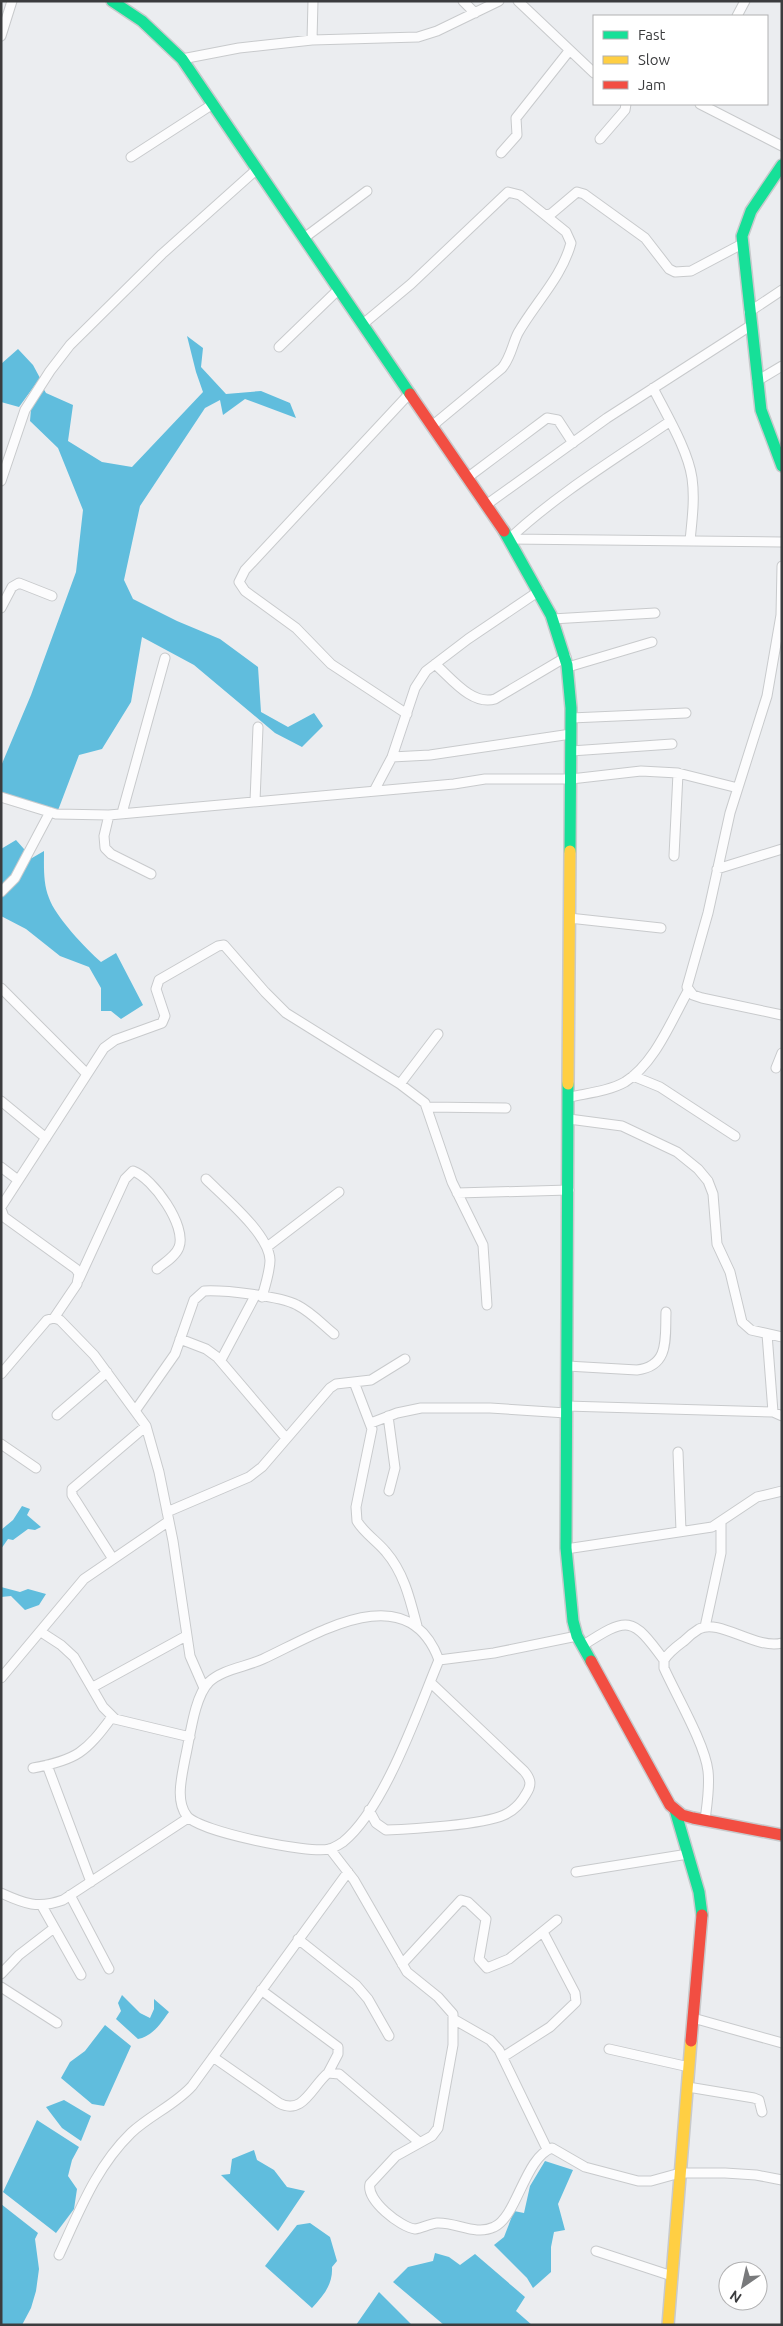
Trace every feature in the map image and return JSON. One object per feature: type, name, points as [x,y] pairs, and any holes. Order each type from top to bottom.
[{"type":"street","points":[[1,36],[12,1]]},
{"type":"street","points":[[112,1],[142,21],[182,59],[509,539],[539,591],[552,619],[567,662],[572,734],[566,1366],[566,1549],[569,1600],[580,1641],[663,1797],[682,1815],[782,1835]]},
{"type":"street","points":[[312,40],[313,1]]},
{"type":"street","points":[[463,1],[475,12]]},
{"type":"street","points":[[182,59],[240,48],[312,40],[418,37],[437,31],[499,1]]},
{"type":"street","points":[[518,1],[593,72]]},
{"type":"street","points":[[738,15],[745,1]]},
{"type":"street","points":[[501,153],[517,135],[516,118],[569,51]]},
{"type":"street","points":[[131,157],[213,104]]},
{"type":"street","points":[[600,139],[625,110],[626,105]]},
{"type":"street","points":[[702,105],[782,146]]},
{"type":"street","points":[[782,165],[748,217],[742,236],[756,381],[765,424],[782,466]]},
{"type":"street","points":[[1,481],[25,410],[60,357],[84,330],[162,254],[257,169]]},
{"type":"street","points":[[304,238],[367,191]]},
{"type":"street","points":[[363,324],[441,257],[504,193],[513,192],[520,195],[566,232],[571,243],[542,300],[519,332],[507,362],[432,426]]},
{"type":"street","points":[[545,215],[552,214],[577,192],[584,194],[645,238],[669,269],[675,272],[691,271],[742,244]]},
{"type":"street","points":[[279,348],[339,289]]},
{"type":"street","points":[[749,312],[782,290]]},
{"type":"street","points":[[486,505],[653,388],[750,326]]},
{"type":"street","points":[[756,381],[782,366]]},
{"type":"street","points":[[653,388],[692,477],[693,508],[690,540]]},
{"type":"street","points":[[407,714],[331,664],[296,628],[245,591],[239,582],[245,570],[410,393]]},
{"type":"street","points":[[468,478],[547,418],[558,420],[572,443]]},
{"type":"street","points":[[509,539],[527,522],[585,479],[669,422]]},
{"type":"street","points":[[509,539],[782,542]]},
{"type":"street","points":[[570,1097],[610,1088],[633,1076],[655,1048],[688,992],[687,981],[708,913],[717,869],[738,788],[768,690],[781,615],[782,566]]},
{"type":"street","points":[[1,608],[16,584],[25,584],[52,596]]},
{"type":"street","points":[[374,791],[392,757],[415,688],[426,671],[539,591]]},
{"type":"street","points":[[552,619],[655,613]]},
{"type":"street","points":[[435,664],[473,697],[487,702],[567,662],[652,642]]},
{"type":"street","points":[[122,814],[165,658]]},
{"type":"street","points":[[571,718],[686,713]]},
{"type":"street","points":[[254,801],[258,727]]},
{"type":"street","points":[[392,757],[430,755],[572,734]]},
{"type":"street","points":[[571,751],[672,744]]},
{"type":"street","points":[[1,797],[64,815],[109,815],[485,779],[571,779],[623,772],[678,773],[738,788]]},
{"type":"street","points":[[674,856],[678,773]]},
{"type":"street","points":[[1,892],[15,878],[50,812]]},
{"type":"street","points":[[109,815],[104,836],[105,848],[111,854],[151,874]]},
{"type":"street","points":[[717,869],[780,851]]},
{"type":"street","points":[[570,918],[661,928]]},
{"type":"street","points":[[79,1279],[76,1269],[4,1217],[1,1211],[18,1180],[86,1073],[110,1042],[159,1024],[165,1016],[156,989],[158,980],[218,946],[224,945],[286,1013],[400,1084],[420,1098],[427,1107],[457,1193],[483,1245],[486,1304]]},
{"type":"street","points":[[1,988],[86,1073]]},
{"type":"street","points":[[688,992],[702,998],[782,1015]]},
{"type":"street","points":[[400,1084],[438,1034]]},
{"type":"street","points":[[776,1068],[782,1053]]},
{"type":"street","points":[[633,1076],[660,1086],[735,1136]]},
{"type":"street","points":[[1,1101],[46,1138]]},
{"type":"street","points":[[427,1107],[506,1108]]},
{"type":"street","points":[[569,1119],[616,1125],[629,1129],[677,1152],[704,1176],[713,1194],[717,1244],[730,1272],[742,1322],[746,1327],[782,1337]]},
{"type":"street","points":[[1,1167],[18,1180]]},
{"type":"street","points":[[54,1318],[79,1279],[125,1179],[133,1171],[138,1173],[159,1195],[179,1229],[181,1238],[178,1250],[157,1270]]},
{"type":"street","points":[[206,1180],[258,1233],[267,1247],[270,1262],[258,1297],[220,1360]]},
{"type":"street","points":[[457,1193],[569,1190]]},
{"type":"street","points":[[267,1247],[339,1192]]},
{"type":"street","points":[[135,1410],[172,1358],[194,1300],[199,1294],[212,1291],[291,1302],[300,1306],[334,1334]]},
{"type":"street","points":[[566,1366],[647,1369],[656,1364],[664,1350],[666,1312]]},
{"type":"street","points":[[1,1374],[47,1320],[54,1318],[60,1320],[79,1338],[107,1372],[146,1426],[159,1472],[168,1516],[186,1636],[193,1667],[204,1688]]},
{"type":"street","points":[[371,1423],[412,1409],[454,1408],[777,1414],[767,1334]]},
{"type":"street","points":[[180,1339],[206,1349],[220,1360],[286,1438]]},
{"type":"street","points":[[1,1678],[78,1585],[168,1516],[249,1477],[262,1468],[330,1388],[336,1384],[376,1377],[406,1359]]},
{"type":"street","points":[[57,1415],[107,1372]]},
{"type":"street","points":[[354,1382],[371,1423],[372,1437],[355,1515],[361,1527],[384,1549],[400,1570],[409,1594],[416,1626]]},
{"type":"street","points":[[388,1416],[396,1468],[389,1491]]},
{"type":"street","points":[[113,1559],[76,1502],[72,1489],[146,1426]]},
{"type":"street","points":[[1,1444],[36,1468]]},
{"type":"street","points":[[678,1452],[681,1531]]},
{"type":"street","points":[[566,1549],[712,1527],[721,1524],[757,1498],[782,1491]]},
{"type":"street","points":[[705,1627],[721,1553],[721,1524]]},
{"type":"street","points":[[391,1615],[416,1626],[428,1639],[439,1660],[406,1742],[379,1796],[343,1842],[330,1849],[301,1848],[229,1834],[188,1818],[183,1810],[181,1781],[198,1701],[204,1688],[210,1681],[334,1625],[353,1619],[391,1615]]},
{"type":"street","points":[[439,1660],[580,1641],[622,1624],[630,1624],[648,1638],[664,1660],[664,1668],[701,1748],[707,1765],[708,1787],[705,1820]]},
{"type":"street","points":[[664,1660],[699,1629],[705,1627],[718,1628],[765,1644],[782,1643]]},
{"type":"street","points":[[41,1632],[61,1645],[74,1657],[103,1707],[112,1717],[128,1724],[190,1737]]},
{"type":"street","points":[[93,1687],[186,1636]]},
{"type":"street","points":[[369,1810],[376,1823],[386,1830],[474,1822],[495,1819],[510,1812],[519,1804],[530,1788],[530,1780],[524,1771],[430,1682]]},
{"type":"street","points":[[34,1768],[60,1763],[79,1754],[92,1743],[112,1717]]},
{"type":"street","points":[[47,1765],[91,1882]]},
{"type":"street","points":[[668,2325],[702,1914],[698,1892],[675,1810]]},
{"type":"street","points":[[1,1893],[26,1903],[42,1906],[70,1895],[188,1818]]},
{"type":"street","points":[[330,1849],[348,1872],[402,1964],[415,1979],[446,2005],[455,2020],[490,2040],[503,2057],[547,2149]]},
{"type":"street","points":[[576,1872],[688,1854]]},
{"type":"street","points":[[59,2255],[104,2164],[133,2131],[185,2094],[348,1872]]},
{"type":"street","points":[[70,1895],[110,1969]]},
{"type":"street","points":[[402,1964],[461,1900],[468,1902],[486,1919],[479,1959],[487,1968],[509,1959],[557,1920]]},
{"type":"street","points":[[42,1906],[81,1976]]},
{"type":"street","points":[[1,1974],[13,1960],[54,1928]]},
{"type":"street","points":[[503,2057],[550,2026],[576,2002],[575,1993],[543,1932]]},
{"type":"street","points":[[298,1939],[368,1998],[389,2036]]},
{"type":"street","points":[[1,1987],[57,2023]]},
{"type":"street","points":[[213,2057],[289,2108],[300,2105],[328,2073],[338,2054],[338,2047],[261,1990]]},
{"type":"street","points":[[693,2018],[782,2043]]},
{"type":"street","points":[[455,2020],[453,2045],[440,2122],[432,2136],[400,2152],[387,2163],[374,2178],[369,2189],[372,2199],[406,2226],[415,2230],[437,2223],[480,2231],[496,2226],[505,2215],[539,2157],[547,2149],[555,2149],[592,2169],[638,2181],[651,2181],[680,2173],[756,2175],[782,2180]]},
{"type":"street","points":[[609,2050],[689,2067]]},
{"type":"street","points":[[328,2073],[334,2072],[342,2076],[419,2142]]},
{"type":"street","points":[[688,2087],[754,2098],[759,2100],[762,2112]]},
{"type":"street","points":[[596,2250],[672,2276]]},
{"type":"water","points":[[187,336],[203,348],[201,367],[226,394],[261,391],[290,403],[296,418],[245,399],[223,415],[220,400],[205,408],[140,506],[124,580],[133,599],[177,621],[220,639],[258,667],[261,712],[288,727],[314,713],[323,726],[302,747],[275,733],[194,665],[142,637],[131,702],[102,749],[79,755],[57,813],[1,796],[1,766],[31,695],[76,572],[83,510],[58,448],[30,421],[31,409],[43,388],[46,393],[73,405],[68,441],[102,462],[132,467],[203,392]]},
{"type":"water","points":[[18,349],[33,365],[40,378],[19,407],[1,402],[1,364]]},
{"type":"water","points":[[16,840],[32,858],[44,851],[44,875],[52,905],[64,923],[101,962],[116,953],[143,1005],[121,1019],[111,1011],[101,1011],[101,988],[89,967],[60,956],[26,929],[1,916],[1,849]]},
{"type":"water","points":[[22,1506],[30,1509],[27,1515],[41,1527],[35,1530],[28,1529],[13,1540],[8,1539],[1,1549],[1,1530],[13,1520]]},
{"type":"water","points":[[1,1587],[20,1592],[28,1589],[46,1594],[39,1605],[25,1610],[11,1596],[1,1597]]},
{"type":"water","points":[[122,1995],[140,2013],[150,2018],[154,2009],[154,1999],[169,2012],[152,2032],[138,2039],[116,2019],[121,2011],[118,2003]]},
{"type":"water","points":[[105,2025],[131,2046],[104,2106],[92,2104],[61,2078],[70,2062],[85,2051]]},
{"type":"water","points":[[64,2100],[91,2116],[81,2141],[62,2128],[46,2107]]},
{"type":"water","points":[[37,2120],[79,2147],[72,2160],[68,2176],[77,2189],[74,2209],[56,2233],[3,2192]]},
{"type":"water","points":[[254,2150],[257,2160],[274,2170],[287,2187],[305,2191],[278,2231],[221,2175],[230,2174],[232,2159]]},
{"type":"water","points":[[545,2161],[573,2170],[558,2204],[565,2230],[554,2232],[551,2247],[551,2272],[533,2288],[527,2278],[494,2245],[504,2237],[514,2211],[524,2213],[530,2186]]},
{"type":"water","points":[[1,2204],[38,2233],[35,2239],[39,2269],[36,2291],[31,2308],[22,2325],[1,2325]]},
{"type":"water","points":[[310,2223],[330,2237],[337,2261],[332,2267],[331,2279],[327,2289],[312,2308],[265,2266],[297,2225]]},
{"type":"water","points":[[435,2253],[449,2257],[460,2265],[475,2254],[525,2297],[516,2311],[532,2325],[444,2325],[393,2282],[408,2267],[433,2261]]},
{"type":"water","points":[[379,2292],[412,2325],[356,2325]]},
{"type":"traffic: fast","points":[[112,1],[142,21],[182,59],[410,394]]},
{"type":"traffic: fast","points":[[782,165],[751,211],[742,236],[761,410],[782,466]]},
{"type":"traffic: fast","points":[[504,531],[551,615],[567,665],[571,708],[570,851]]},
{"type":"traffic: fast","points":[[568,1084],[566,1548],[573,1621],[577,1636],[591,1661]]},
{"type":"traffic: fast","points":[[675,1810],[699,1892],[702,1915]]},
{"type":"traffic: slow","points":[[568,1084],[570,851]]},
{"type":"traffic: slow","points":[[668,2325],[691,2041]]},
{"type":"traffic: jam","points":[[410,394],[504,531]]},
{"type":"traffic: jam","points":[[591,1661],[670,1805],[682,1815],[693,1818],[782,1835]]},
{"type":"traffic: jam","points":[[691,2041],[702,1915]]}]
